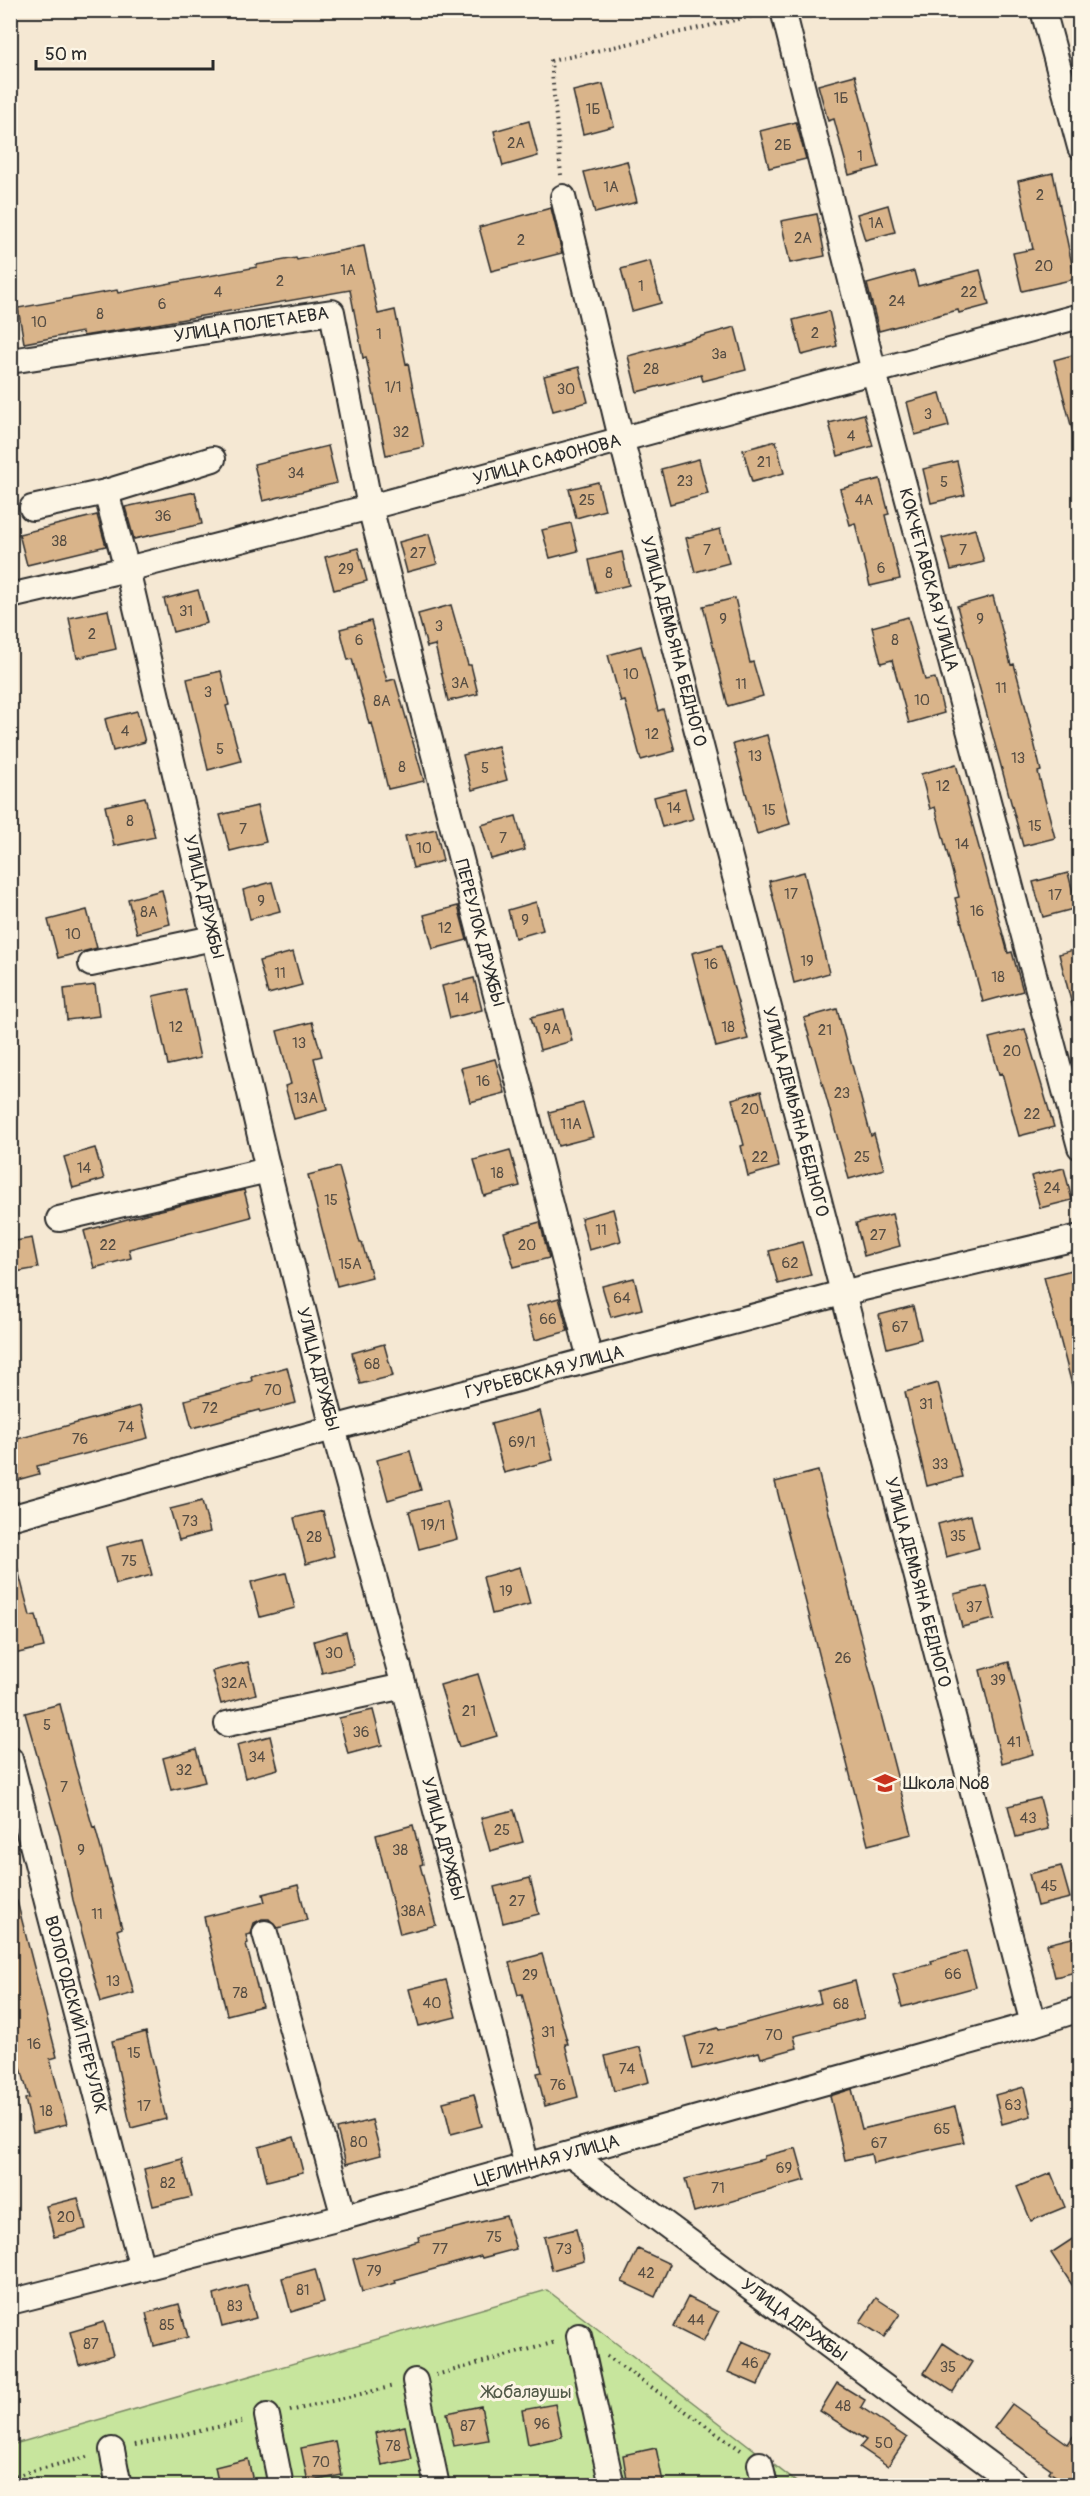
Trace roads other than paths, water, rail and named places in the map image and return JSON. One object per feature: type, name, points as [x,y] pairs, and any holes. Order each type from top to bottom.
[{"type":"street","points":[[1043,10],[1080,147]]},
{"type":"street","name":"КОКЧЕТАВСКАЯ УЛИЦА","points":[[774,12],[874,372],[1080,1148]]},
{"type":"street","name":"УЛИЦА ДЕМЬЯНА БЕДНОГО","points":[[563,197],[621,438],[1033,2024]]},
{"type":"street","name":"УЛИЦА ПОЛЕТАЕВА","points":[[10,361],[332,312],[370,507]]},
{"type":"street","name":"УЛИЦА САФОНОВА","points":[[10,596],[127,569],[370,507],[1080,316]]},
{"type":"street","points":[[32,508],[106,492],[213,459]]},
{"type":"street","name":"УЛИЦА ДРУЖБЫ","points":[[106,492],[127,569],[268,1170],[333,1428],[404,1686],[527,2166]]},
{"type":"street","name":"ПЕРЕУЛОК ДРУЖБЫ","points":[[370,507],[590,1359]]},
{"type":"street","points":[[91,964],[213,938]]},
{"type":"street","points":[[59,1219],[268,1170]]},
{"type":"street","name":"ГУРЬЕВСКАЯ УЛИЦА","points":[[10,1518],[590,1359],[842,1293],[1080,1237]]},
{"type":"street","points":[[227,1725],[404,1686]]},
{"type":"street","name":"ВОЛОГОДСКИЙ ПЕРЕУЛОК","points":[[10,1759],[142,2269]]},
{"type":"street","points":[[265,1933],[344,2217]]},
{"type":"street","name":"ЦЕЛИННАЯ УЛИЦА","points":[[10,2302],[344,2217],[1080,2009]]},
{"type":"street","name":"УЛИЦА ДРУЖБЫ","points":[[571,2154],[1018,2486]]},
{"type":"street","points":[[579,2336],[612,2486]]},
{"type":"street","points":[[415,2381],[437,2486]]},
{"type":"street","points":[[267,2416],[281,2486]]},
{"type":"street","points":[[112,2450],[119,2486]]},
{"type":"place","name":"Школа №8","points":[[885,1783]]},
{"type":"park label","name":"Жобалаушы","points":[[527,2392]]}]
